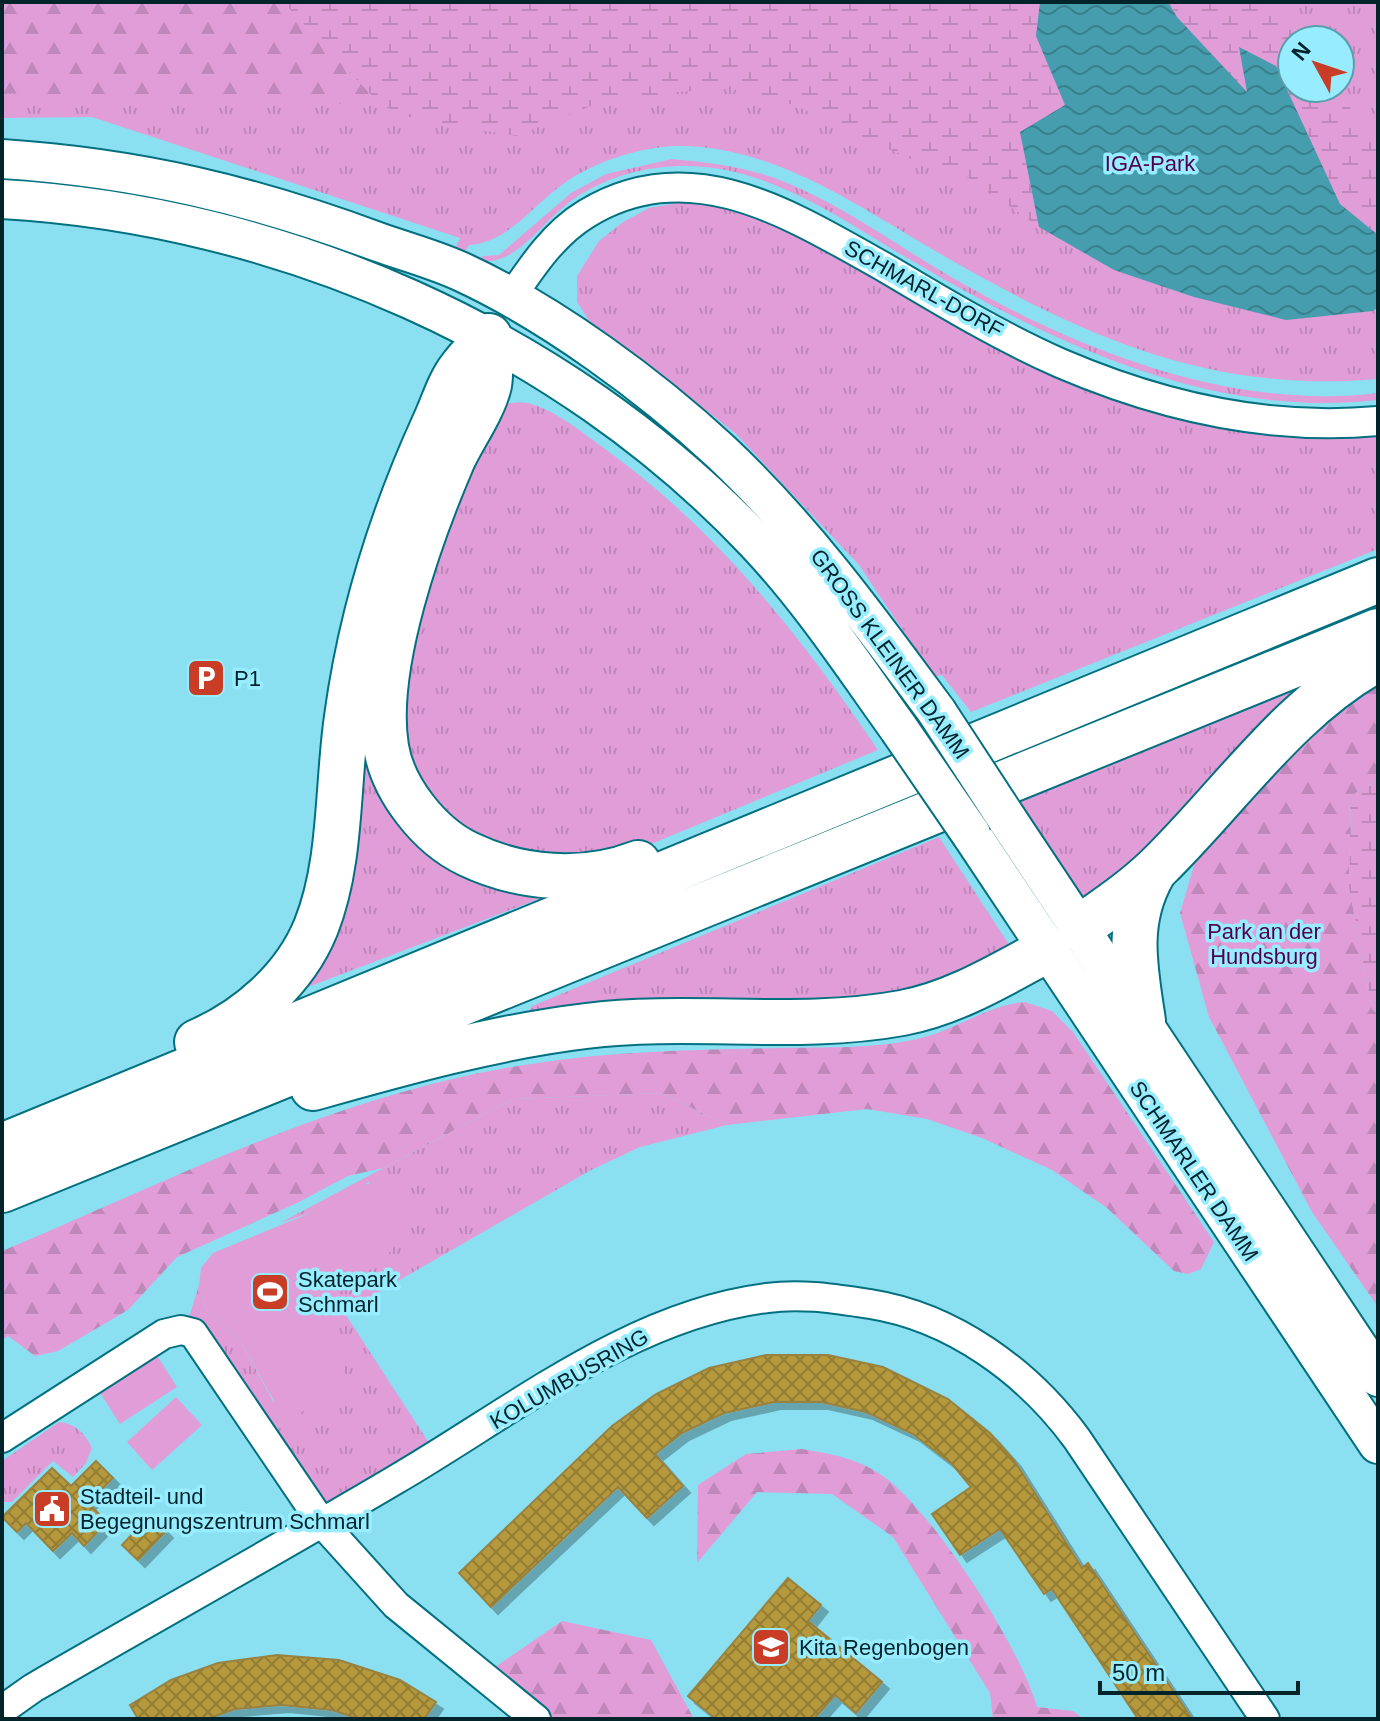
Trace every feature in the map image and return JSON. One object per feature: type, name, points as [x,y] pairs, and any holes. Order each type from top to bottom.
[{"type":"highway","points":[[500,318],[489,385],[452,462],[418,552],[386,677],[383,714],[386,750],[416,811],[438,835],[486,863],[520,873],[571,876],[622,869],[721,830],[774,830]]},
{"type":"highway","points":[[55,1124],[94,1088],[234,1023],[277,985],[305,947],[316,927],[329,880],[347,716],[377,573],[421,453],[459,370],[500,318]]},
{"type":"highway","points":[[2,1146],[1378,580]]},
{"type":"highway","points":[[2,1190],[1378,631]]},
{"type":"highway","points":[[232,1095],[284,1097],[433,1057],[587,1026],[690,1020],[809,1022],[904,1012],[969,992],[1063,939],[1156,869],[1283,735],[1327,695],[1378,659]]},
{"type":"highway","points":[[1143,1021],[1133,951],[1133,923],[1140,897],[1156,869]]},
{"type":"street","name":"GROSS KLEINER DAMM","points":[[2,159],[78,164],[191,183],[309,216],[463,273],[500,318],[744,531],[811,606],[899,729],[1011,897],[1063,939]]},
{"type":"street","name":"SCHMARL-DORF","points":[[500,318],[540,256],[583,216],[638,191],[707,189],[749,198],[789,213],[979,322],[1057,362],[1113,384],[1233,417],[1294,422],[1378,421]]},
{"type":"street","name":"GROSS KLEINER DAMM","points":[[2,199],[146,215],[215,233],[311,261],[428,307],[500,318],[604,358],[719,450],[815,551],[937,712],[1007,819],[1063,939]]},
{"type":"street","name":"SCHMARLER DAMM","points":[[1063,939],[1143,1021],[1378,1377]]},
{"type":"street","name":"SCHMARLER DAMM","points":[[1063,939],[1378,1444]]},
{"type":"street","name":"KOLUMBUSRING","points":[[2,1710],[33,1688],[322,1523],[608,1353],[692,1315],[733,1304],[797,1296],[886,1307],[928,1319],[966,1339],[1008,1367],[1056,1410],[1265,1719]]},
{"type":"street","points":[[2,1438],[164,1334],[181,1330],[201,1341],[322,1523],[396,1605],[536,1719]]},
{"type":"green space","name":"IGA-Park","points":[[2,2],[1378,2],[1378,379],[1316,381],[1258,377],[1202,367],[1148,352],[1042,309],[813,181],[781,167],[712,148],[662,147],[602,163],[563,184],[508,230],[469,245],[462,256],[453,253],[460,238],[92,117],[2,118]]},
{"type":"green space","points":[[2,2],[283,2],[381,105],[2,93]]},
{"type":"green space","points":[[283,2],[1040,2],[1036,36],[1065,105],[1020,133],[1039,227],[969,178],[913,160],[794,105],[731,89],[677,92],[598,103],[517,136],[414,119],[381,105]]},
{"type":"green space","points":[[1168,2],[1271,2],[1287,24],[1276,24],[1276,66],[1248,94],[1177,17]]},
{"type":"green space","points":[[1294,104],[1347,104],[1378,144],[1378,235],[1340,204]]},
{"type":"green space","points":[[672,159],[740,168],[812,194],[1001,304],[1104,351],[1212,384],[1267,393],[1323,396],[1378,393],[1378,400],[1317,403],[1257,398],[1198,387],[1140,370],[1083,349],[973,296],[803,197],[752,177],[707,167],[648,169],[610,180],[563,207],[518,249],[493,261],[478,261],[483,256],[499,255],[571,193],[606,174]]},
{"type":"green space","points":[[683,202],[740,206],[774,218],[1044,367],[1378,432],[1378,549],[971,712],[942,675],[934,677],[859,565],[736,434],[663,376],[595,330],[577,302],[577,276],[599,241],[623,222],[649,208]]},
{"type":"green space","points":[[498,402],[528,403],[557,415],[642,478],[681,512],[753,585],[818,665],[878,750],[627,854],[528,862],[451,824],[421,787],[404,741],[401,682],[456,491]]},
{"type":"green space","points":[[431,477],[388,790],[547,896],[287,995],[360,709]]},
{"type":"green space","points":[[1337,669],[1139,868],[1084,900],[1060,870],[1020,801]]},
{"type":"green space","name":"Park an der Hundsburg","points":[[1378,674],[1378,780],[1351,796],[1349,886],[1372,1009],[1378,1014],[1378,1307],[1312,1212],[1209,1017],[1180,913],[1195,862],[1275,762]]},
{"type":"green space","points":[[1378,780],[1378,1014],[1372,1009],[1349,887],[1351,796]]},
{"type":"green space","points":[[939,837],[1012,949],[915,996],[534,1016],[529,1011],[532,1006]]},
{"type":"green space","points":[[1025,1002],[1052,1011],[1073,1032],[1214,1242],[1201,1269],[1188,1274],[1174,1271],[1107,1208],[1052,1170],[982,1138],[927,1119],[867,1109],[727,1125],[661,1093],[513,1099],[383,1168],[348,1176],[297,1203],[177,1257],[128,1310],[58,1351],[35,1356],[8,1336],[2,1340],[2,1251],[196,1167],[326,1116],[461,1077],[593,1056],[848,1047],[900,1042],[931,1035],[998,1008]]},
{"type":"green space","points":[[661,1093],[727,1125],[640,1147],[591,1170],[344,1312],[431,1446],[325,1507],[187,1324],[199,1285],[206,1310],[239,1338],[274,1403],[317,1307],[368,1272],[369,1182],[310,1213],[280,1223],[513,1099]]},
{"type":"green space","name":"Skatepark Schmarl","points":[[388,1181],[406,1197],[411,1215],[405,1233],[372,1268],[317,1307],[311,1322],[353,1385],[294,1416],[275,1403],[239,1338],[206,1310],[199,1285],[201,1268],[213,1253],[310,1213],[354,1186]]},
{"type":"green space","points":[[156,1354],[177,1387],[120,1424],[99,1391]]},
{"type":"green space","points":[[176,1397],[202,1425],[152,1470],[127,1442]]},
{"type":"green space","points":[[59,1422],[75,1427],[86,1438],[92,1448],[86,1463],[73,1477],[53,1461],[12,1502],[3,1502],[2,1461]]},
{"type":"green space","points":[[802,1449],[857,1462],[887,1479],[907,1498],[952,1552],[974,1585],[1013,1652],[1037,1707],[1073,1711],[1084,1719],[993,1719],[990,1693],[893,1537],[832,1494],[757,1492],[697,1563],[698,1485],[746,1454]]},
{"type":"green space","points":[[562,1621],[651,1640],[694,1719],[536,1719],[482,1676]]},
{"type":"water","points":[[1040,2],[1168,2],[1177,17],[1247,92],[1239,47],[1276,66],[1276,104],[1294,104],[1340,204],[1378,235],[1378,307],[1373,311],[1286,320],[1194,297],[1114,270],[1039,227],[1020,132],[1065,105],[1036,36]]},
{"type":"building","points":[[766,1355],[828,1355],[883,1367],[948,1399],[990,1433],[1014,1460],[1082,1568],[1088,1563],[1192,1719],[1138,1719],[1052,1589],[1044,1594],[1000,1529],[960,1555],[932,1514],[971,1487],[952,1464],[913,1434],[866,1412],[821,1402],[774,1402],[724,1413],[682,1433],[655,1454],[683,1486],[647,1518],[618,1487],[491,1607],[459,1573],[612,1426],[656,1394],[709,1368]]},
{"type":"building","name":"Stadteil- und Begegnungszentrum Schmarl","points":[[96,1461],[113,1478],[88,1503],[107,1522],[84,1546],[72,1533],[53,1551],[26,1523],[17,1532],[2,1517],[52,1468],[71,1486]]},
{"type":"building","points":[[150,1515],[166,1531],[138,1560],[122,1545]]},
{"type":"building","name":"Kita Regenbogen","points":[[788,1578],[821,1605],[808,1621],[882,1682],[856,1713],[835,1695],[814,1719],[716,1719],[688,1696]]},
{"type":"building","points":[[277,1655],[339,1660],[400,1680],[436,1702],[424,1719],[359,1719],[332,1710],[282,1705],[235,1709],[207,1719],[138,1719],[130,1705],[171,1680],[218,1663]]},
{"type":"place","name":"P1","points":[[206,678]]},
{"type":"place","name":"Skatepark Schmarl","points":[[270,1292]]},
{"type":"place","name":"Stadteil- und Begegnungszentrum Schmarl","points":[[52,1509]]},
{"type":"place","name":"Kita Regenbogen","points":[[771,1647]]}]
